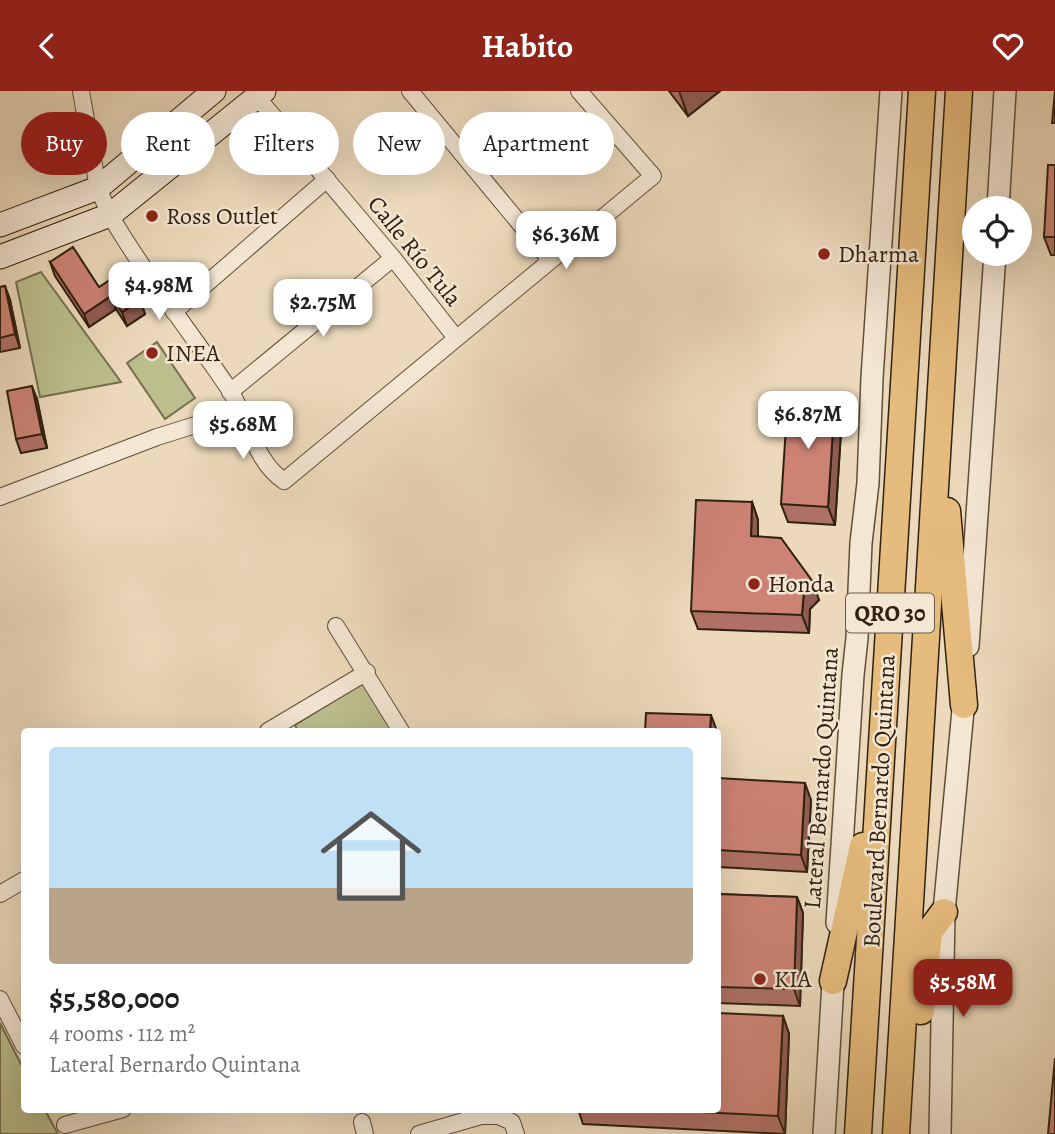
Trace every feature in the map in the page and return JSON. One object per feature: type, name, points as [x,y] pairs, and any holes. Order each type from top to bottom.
[{"type":"main road","points":[[0,225],[98,188],[214,91]]},
{"type":"main road","name":"Boulevard Bernardo Quintana","points":[[858,1134],[922,91]]},
{"type":"main road","name":"Boulevard Bernardo Quintana","points":[[896,1134],[959,91]]},
{"type":"main road","points":[[0,257],[110,215],[261,94]]},
{"type":"main road","points":[[939,420],[964,705]]},
{"type":"main road","points":[[833,981],[881,765]]},
{"type":"main road","points":[[903,1134],[911,1106],[929,932],[944,912]]},
{"type":"street","points":[[80,91],[98,188],[110,215],[230,392],[261,456],[284,481],[653,176],[579,91]]},
{"type":"street","points":[[410,91],[550,260]]},
{"type":"street","name":"Lateral Bernardo Quintana","points":[[824,1134],[861,543],[868,483],[872,378],[891,91]]},
{"type":"street","points":[[999,196],[1005,91]]},
{"type":"street","name":"Calle Río Tula","points":[[261,94],[456,338]]},
{"type":"street","points":[[174,312],[327,179]]},
{"type":"street","points":[[230,392],[393,258]]},
{"type":"street","points":[[941,1131],[944,912],[964,705],[994,266]]},
{"type":"street","points":[[0,497],[157,437],[240,411]]},
{"type":"street","points":[[337,626],[399,728]]},
{"type":"street","points":[[292,725],[367,672]]},
{"type":"street","points":[[0,894],[21,887]]},
{"type":"street","points":[[0,999],[21,1040]]},
{"type":"street","points":[[59,1113],[68,1129],[112,1113]]},
{"type":"street","points":[[419,1134],[481,1116],[498,1116],[513,1122],[516,1134]]},
{"type":"green space","points":[[41,272],[121,382],[40,397],[16,282]]},
{"type":"green space","points":[[157,342],[195,398],[165,419],[127,363]]},
{"type":"green space","points":[[367,680],[395,728],[296,728],[295,725]]},
{"type":"green space","points":[[0,1023],[21,1064],[21,1113],[47,1113],[58,1134],[0,1134]]},
{"type":"building","points":[[1055,91],[1055,123],[1052,123]]},
{"type":"building","points":[[1048,165],[1055,165],[1055,237],[1044,237]]},
{"type":"building","points":[[73,247],[99,287],[122,272],[140,300],[122,312],[111,296],[84,314],[50,262]]},
{"type":"building","points":[[5,286],[15,334],[0,338],[0,287]]},
{"type":"building","points":[[32,386],[42,434],[16,439],[7,391]]},
{"type":"building","points":[[788,395],[835,398],[828,507],[781,504]]},
{"type":"building","name":"Honda","points":[[696,500],[752,502],[751,536],[781,538],[813,582],[804,591],[802,615],[691,611]]},
{"type":"building","points":[[646,713],[711,715],[710,728],[645,728]]},
{"type":"building","points":[[721,778],[805,783],[801,855],[721,850]]},
{"type":"building","name":"KIA","points":[[721,894],[797,897],[794,989],[721,987]]},
{"type":"building","points":[[721,1013],[783,1016],[778,1116],[719,1113]]},
{"type":"building","points":[[1055,1058],[1055,1134],[1048,1134]]},
{"type":"place","name":"Ross Outlet","points":[[152,216]]},
{"type":"place","name":"Dharma","points":[[824,254]]},
{"type":"place","name":"INEA","points":[[152,353]]},
{"type":"place","name":"Honda","points":[[754,584]]},
{"type":"place","name":"KIA","points":[[760,979]]}]
